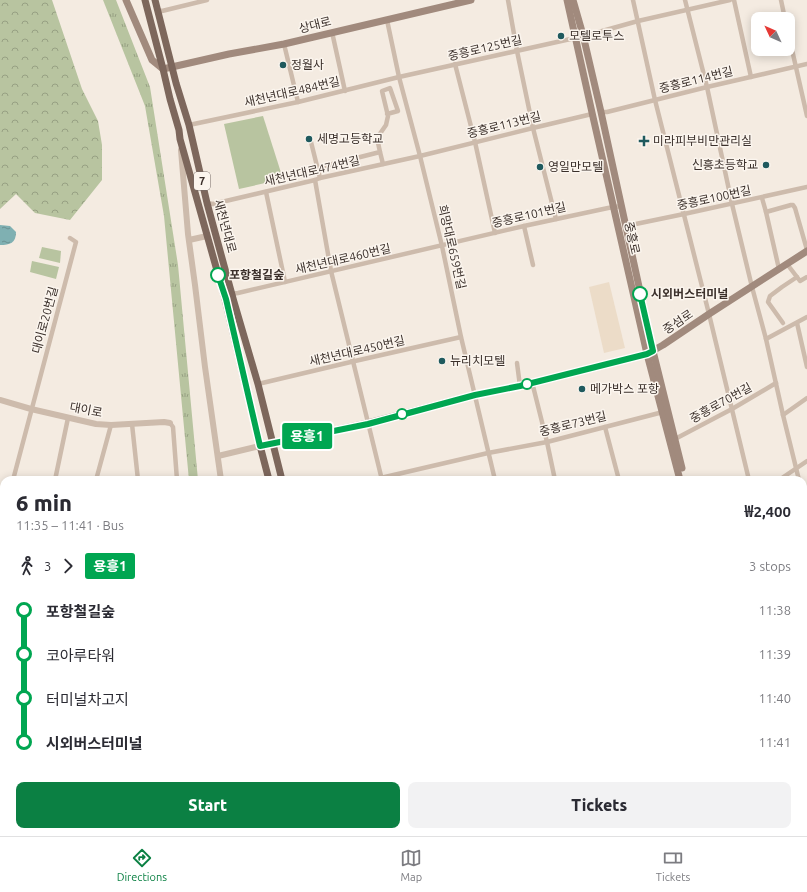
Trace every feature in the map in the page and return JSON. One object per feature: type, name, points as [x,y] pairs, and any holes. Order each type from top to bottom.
[{"type":"main road","points":[[126,0],[152,60],[163,69]]},
{"type":"main road","name":"새천년대로","points":[[145,0],[179,130],[180,139],[224,296],[268,476]]},
{"type":"main road","name":"새천년대로","points":[[155,0],[189,125],[207,203],[258,384],[281,476]]},
{"type":"main road","name":"상대로","points":[[163,69],[229,54],[284,44],[387,20],[441,3],[471,0]]},
{"type":"main road","name":"중흥로","points":[[567,0],[592,114],[618,206],[626,226],[650,353],[675,439],[683,476]]},
{"type":"main road","name":"중흥로","points":[[573,0],[583,35],[601,112],[618,206],[663,412],[679,476]]},
{"type":"main road","name":"중섬로","points":[[260,446],[272,442],[368,424],[475,395],[520,386],[650,353],[807,250]]},
{"type":"street","points":[[157,10],[162,11],[207,0]]},
{"type":"street","points":[[508,0],[533,128],[556,219]]},
{"type":"street","points":[[633,0],[655,100],[748,476]]},
{"type":"street","points":[[685,0],[707,87],[732,204],[766,339],[798,476]]},
{"type":"street","points":[[583,35],[730,0]]},
{"type":"street","points":[[734,0],[751,77]]},
{"type":"street","points":[[781,0],[784,12]]},
{"type":"street","name":"희망대로659번길","points":[[387,20],[399,77],[442,246],[461,337],[494,476]]},
{"type":"street","points":[[332,32],[345,91]]},
{"type":"street","name":"중흥로125번길","points":[[399,77],[575,38]]},
{"type":"street","points":[[284,44],[298,102]]},
{"type":"street","points":[[793,56],[807,116]]},
{"type":"street","points":[[456,64],[495,233]]},
{"type":"street","name":"중흥로114번길","points":[[601,112],[807,64]]},
{"type":"street","name":"새천년대로484번길","points":[[189,125],[298,102],[399,77]]},
{"type":"street","points":[[383,164],[377,138],[386,125],[387,114],[382,91],[390,88],[398,111],[387,114]]},
{"type":"street","points":[[394,102],[405,99]]},
{"type":"street","name":"중흥로113번길","points":[[420,156],[592,114]]},
{"type":"street","points":[[310,138],[317,168],[317,179],[331,271],[380,476]]},
{"type":"street","name":"새천년대로","points":[[180,139],[189,240],[220,476]]},
{"type":"street","points":[[317,168],[380,152]]},
{"type":"street","name":"새천년대로474번길","points":[[207,203],[213,204],[420,156]]},
{"type":"street","name":"중흥로100번길","points":[[626,226],[762,198],[807,187]]},
{"type":"street","points":[[266,192],[285,282]]},
{"type":"street","points":[[762,198],[779,269]]},
{"type":"street","points":[[766,212],[791,205],[794,206],[807,250]]},
{"type":"street","name":"중흥로101번길","points":[[442,246],[524,226],[618,206]]},
{"type":"street","points":[[524,226],[533,265]]},
{"type":"street","points":[[189,240],[207,236]]},
{"type":"street","name":"대이로20번길","points":[[31,409],[76,242],[70,238]]},
{"type":"street","name":"새천년대로460번길","points":[[224,296],[442,246]]},
{"type":"street","points":[[787,264],[800,281],[807,277]]},
{"type":"street","points":[[783,323],[768,302],[770,296],[797,277]]},
{"type":"street","points":[[766,339],[807,317]]},
{"type":"street","points":[[797,323],[807,367]]},
{"type":"street","name":"새천년대로450번길","points":[[258,384],[461,337]]},
{"type":"street","points":[[517,363],[520,386]]},
{"type":"street","points":[[532,382],[554,476]]},
{"type":"street","name":"중흥로70번길","points":[[675,439],[732,409],[776,383]]},
{"type":"street","points":[[783,415],[807,398]]},
{"type":"street","name":"대이로","points":[[0,400],[31,409],[96,424],[111,425],[164,422],[170,423]]},
{"type":"street","points":[[14,476],[31,409]]},
{"type":"street","name":"중흥로73번길","points":[[393,476],[488,453],[547,442],[663,412]]},
{"type":"street","points":[[56,476],[68,418]]},
{"type":"street","points":[[170,423],[173,427],[177,476]]},
{"type":"street","points":[[132,424],[138,476]]},
{"type":"street","points":[[97,476],[111,425]]},
{"type":"street","points":[[605,427],[618,476]]},
{"type":"street","points":[[218,456],[260,446]]},
{"type":"street","points":[[785,476],[807,461]]},
{"type":"green space","points":[[0,0],[52,0],[82,89],[98,121],[102,145],[102,180],[70,220],[35,213],[16,194],[0,209]]},
{"type":"green space","points":[[103,0],[116,0],[150,87],[178,265],[198,476],[189,476],[164,216],[145,106]]},
{"type":"green space","points":[[263,116],[283,179],[239,189],[224,124]]},
{"type":"green space","points":[[42,247],[61,251],[60,263],[39,258]]},
{"type":"green space","points":[[32,261],[59,267],[56,279],[30,272]]},
{"type":"shaded area","points":[[609,282],[625,348],[604,353],[589,287]]},
{"type":"water","points":[[0,225],[10,226],[16,232],[15,239],[12,243],[0,245]]},
{"type":"bus line","name":"용흥1","points":[[218,275],[226,299],[260,446],[272,442],[368,424],[475,395],[520,386],[647,354],[653,351],[640,294]]},
{"type":"place","name":"모텔로투스","points":[[561,36]]},
{"type":"place","name":"정월사","points":[[283,65]]},
{"type":"place","name":"세명고등학교","points":[[309,139]]},
{"type":"place","name":"미라피부비만관리실","points":[[644,141]]},
{"type":"place","name":"신흥초등학교","points":[[766,165]]},
{"type":"place","name":"영일만모텔","points":[[540,167]]},
{"type":"place","name":"포항철길숲","points":[[218,275]]},
{"type":"place","name":"시외버스터미널","points":[[640,294]]},
{"type":"place","name":"뉴리치모텔","points":[[442,361]]},
{"type":"place","name":"메가박스 포항","points":[[582,389]]}]
